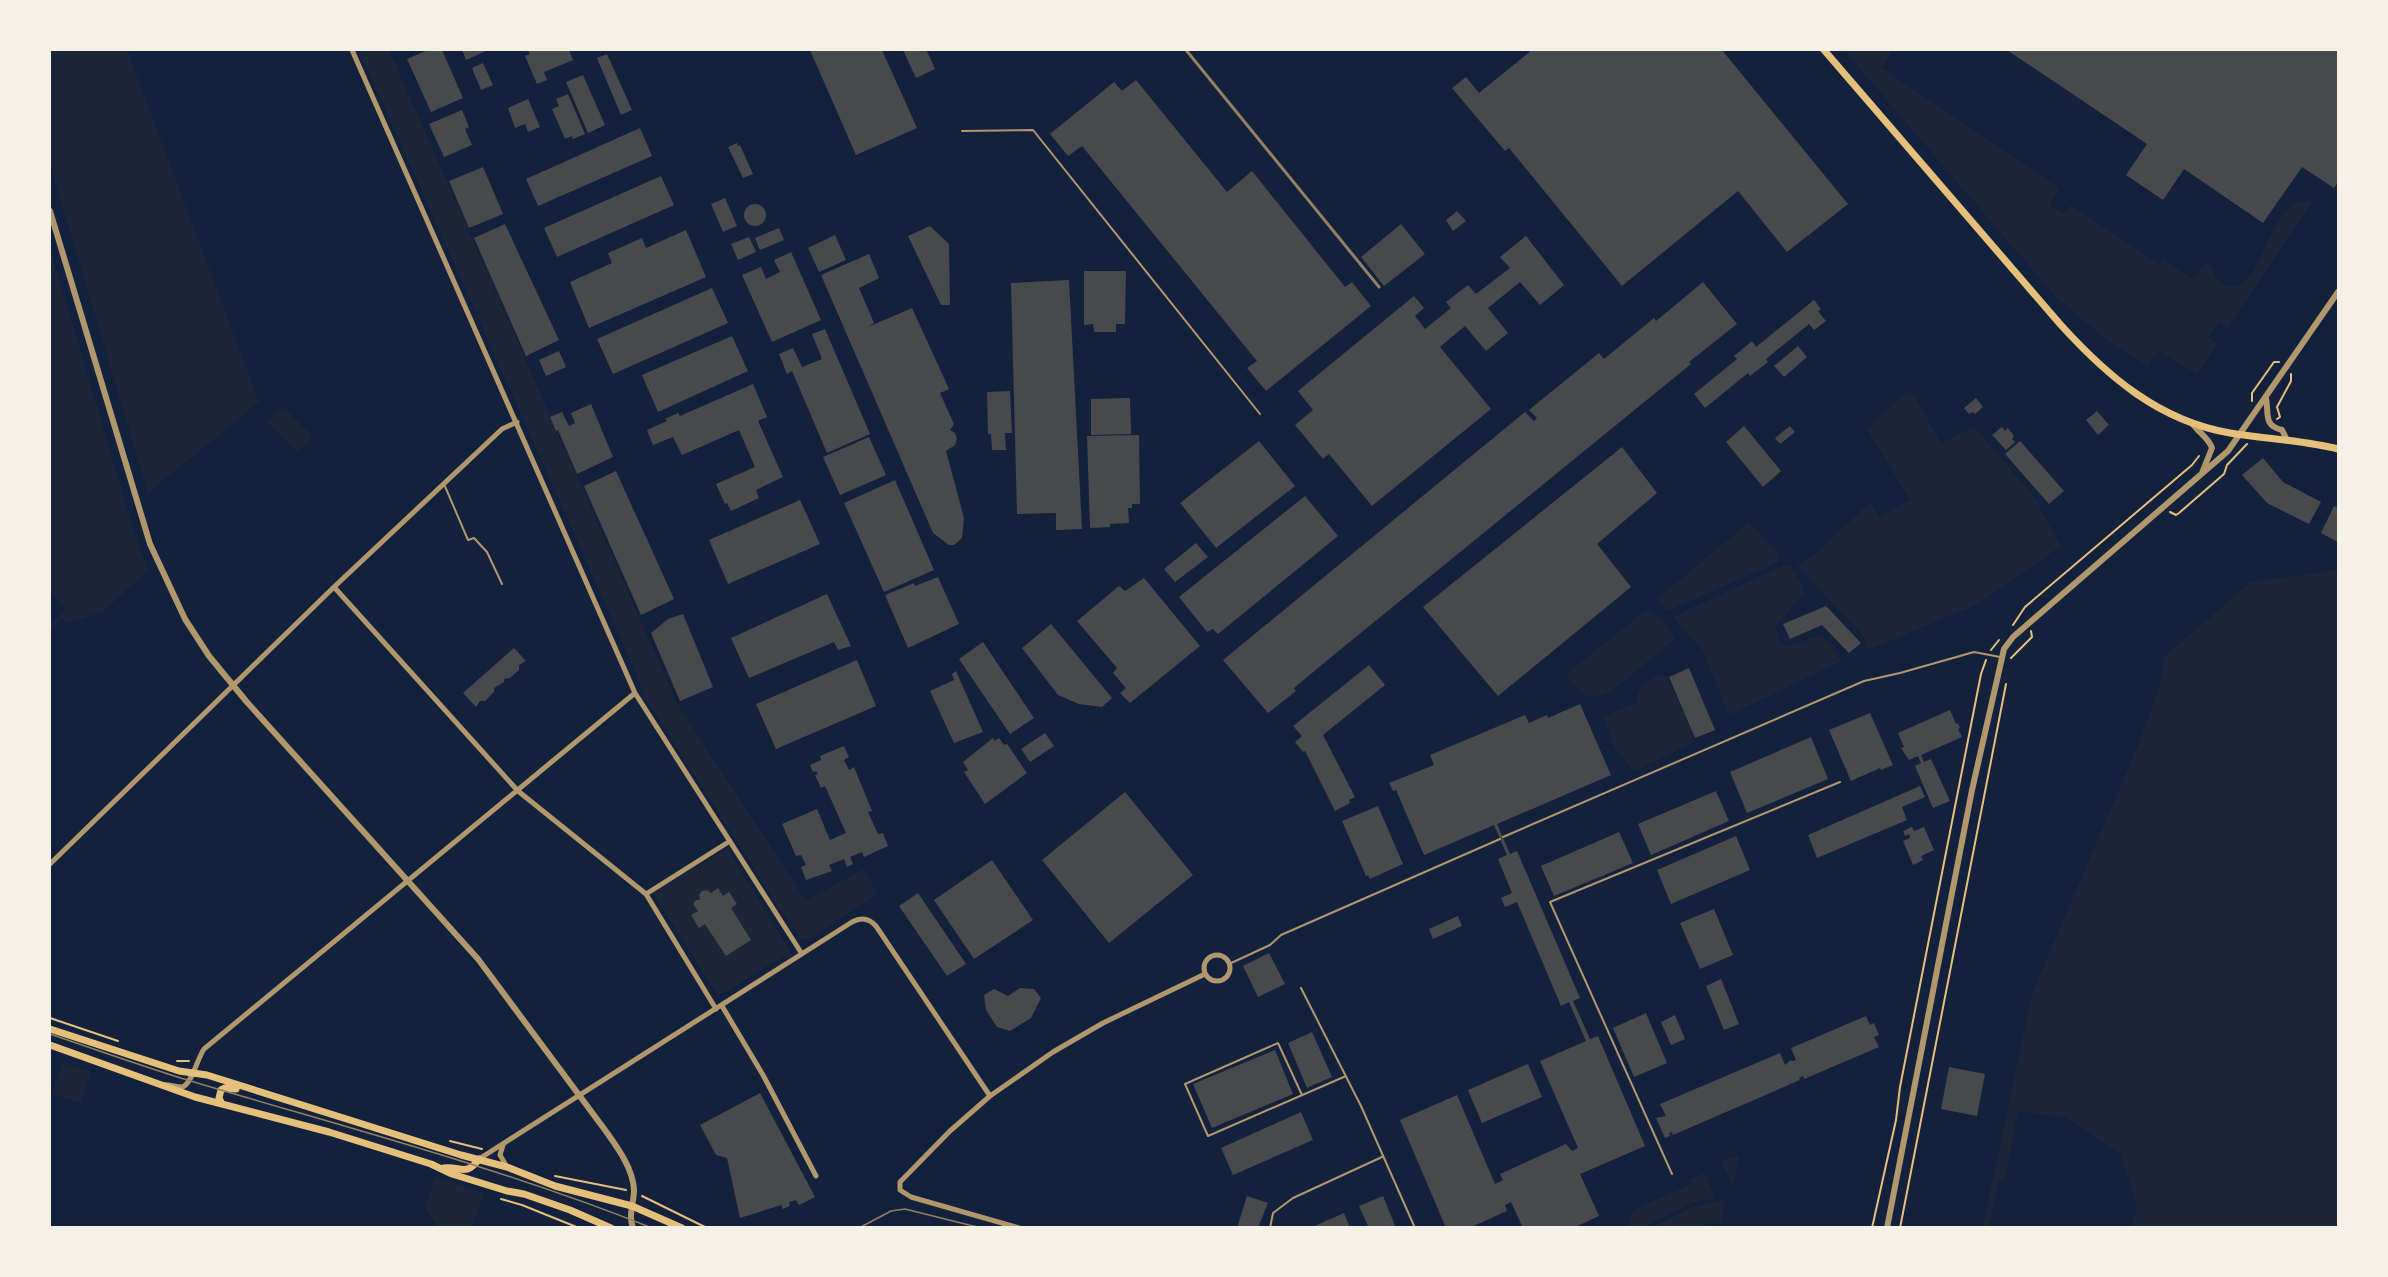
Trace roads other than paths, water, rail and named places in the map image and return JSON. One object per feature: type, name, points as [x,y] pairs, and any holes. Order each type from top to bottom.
[{"type":"main road","points":[[1824,50],[2091,359],[2136,394],[2192,423],[2241,435],[2319,444],[2338,449]]},
{"type":"main road","points":[[50,1029],[461,1155],[507,1167],[555,1186],[632,1206],[682,1227]]},
{"type":"main road","points":[[50,1045],[160,1085],[444,1168],[464,1171],[470,1169],[479,1159]]},
{"type":"main road","points":[[221,1102],[219,1094],[223,1088],[244,1088]]},
{"type":"main road","points":[[444,1168],[452,1174],[524,1194],[611,1227]]},
{"type":"street","points":[[352,50],[635,693],[802,954]]},
{"type":"street","points":[[50,211],[152,550],[185,619],[209,656],[233,685],[478,959],[580,1096],[616,1145],[630,1171],[634,1193],[631,1219],[633,1227]]},
{"type":"street","points":[[1887,1227],[2000,657],[2013,637],[2224,455],[2241,435],[2338,292]]},
{"type":"street","points":[[2266,398],[2267,419],[2272,426],[2282,430],[2287,440]]},
{"type":"street","points":[[50,864],[334,587],[502,429],[517,422]]},
{"type":"street","points":[[2192,423],[2212,448],[2202,474]]},
{"type":"street","points":[[334,587],[518,791],[646,894],[763,1075],[816,1176]]},
{"type":"street","points":[[160,1085],[185,1086],[191,1080],[204,1049],[635,693]]},
{"type":"street","points":[[646,894],[730,841]]},
{"type":"street","points":[[479,1159],[852,922],[865,919],[876,926],[990,1096]]},
{"type":"street","points":[[1212,956],[1222,956],[1229,964],[1228,975],[1221,981],[1210,980],[1205,974],[1204,966],[1212,956]]},
{"type":"street","points":[[1019,1227],[911,1197],[902,1192],[899,1185],[904,1176],[990,1096],[1078,1037],[1205,974]]},
{"type":"street","points":[[504,1144],[500,1155],[507,1167]]},
{"type":"lane","points":[[962,131],[1033,130],[1260,414]]},
{"type":"lane","points":[[444,484],[468,540],[474,538],[487,552],[502,584]]},
{"type":"lane","points":[[1229,964],[1270,945],[1281,935],[1864,681],[1974,652],[2000,657]]},
{"type":"lane","points":[[1672,1174],[1550,902],[1840,782]]},
{"type":"lane","points":[[1301,988],[1384,1156],[1414,1227]]},
{"type":"lane","points":[[1302,1095],[1278,1043],[1185,1084],[1208,1136],[1346,1076]]},
{"type":"lane","points":[[1270,1227],[1273,1213],[1293,1198],[1384,1156]]},
{"type":"tram line","points":[[50,1034],[184,1079],[478,1166],[652,1228]]},
{"type":"tram line","points":[[859,1228],[891,1211],[905,1209],[981,1228]]},
{"type":"railway","points":[[1186,50],[1379,287]]}]
